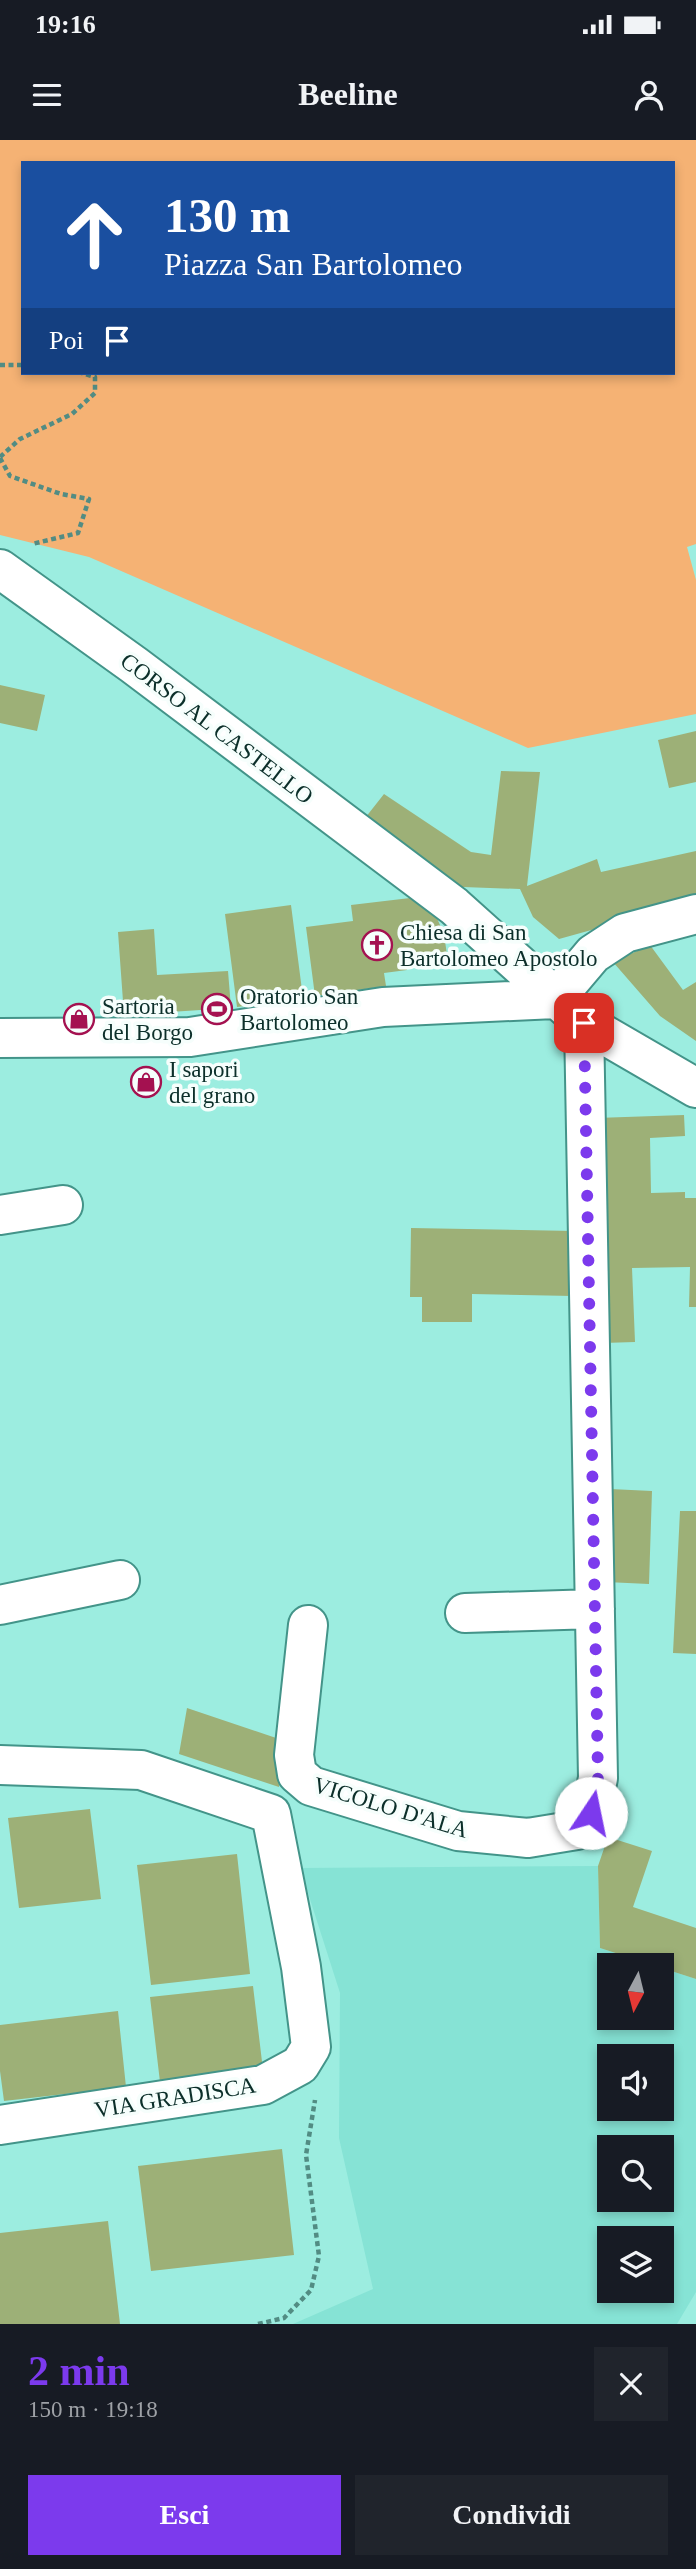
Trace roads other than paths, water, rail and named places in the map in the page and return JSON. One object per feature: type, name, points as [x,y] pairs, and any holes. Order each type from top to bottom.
[{"type":"street","name":"CORSO AL CASTELLO","points":[[12,556],[134,665],[454,906],[584,1023],[696,1088]]},
{"type":"street","points":[[0,1038],[190,1037],[383,1007],[555,999],[593,954],[625,933],[696,914]]},
{"type":"street","name":"VICOLO D'ALA","points":[[308,1625],[294,1755],[297,1774],[311,1786],[458,1831],[528,1838],[577,1830],[591,1813],[598,1778],[584,1023]]},
{"type":"street","points":[[0,1215],[63,1205]]},
{"type":"street","points":[[0,1605],[120,1580]]},
{"type":"street","points":[[465,1612],[595,1609]]},
{"type":"street","name":"VIA GRADISCA","points":[[0,1765],[141,1770],[271,1814],[301,1967],[311,2047],[300,2065],[262,2085],[0,2125]]},
{"type":"place","name":"Chiesa di San Bartolomeo Apostolo","points":[[377,945]]},
{"type":"place","name":"Oratorio San Bartolomeo","points":[[217,1009]]},
{"type":"place","name":"Sartoria del Borgo","points":[[79,1019]]},
{"type":"place","name":"I sapori del grano","points":[[146,1082]]}]
